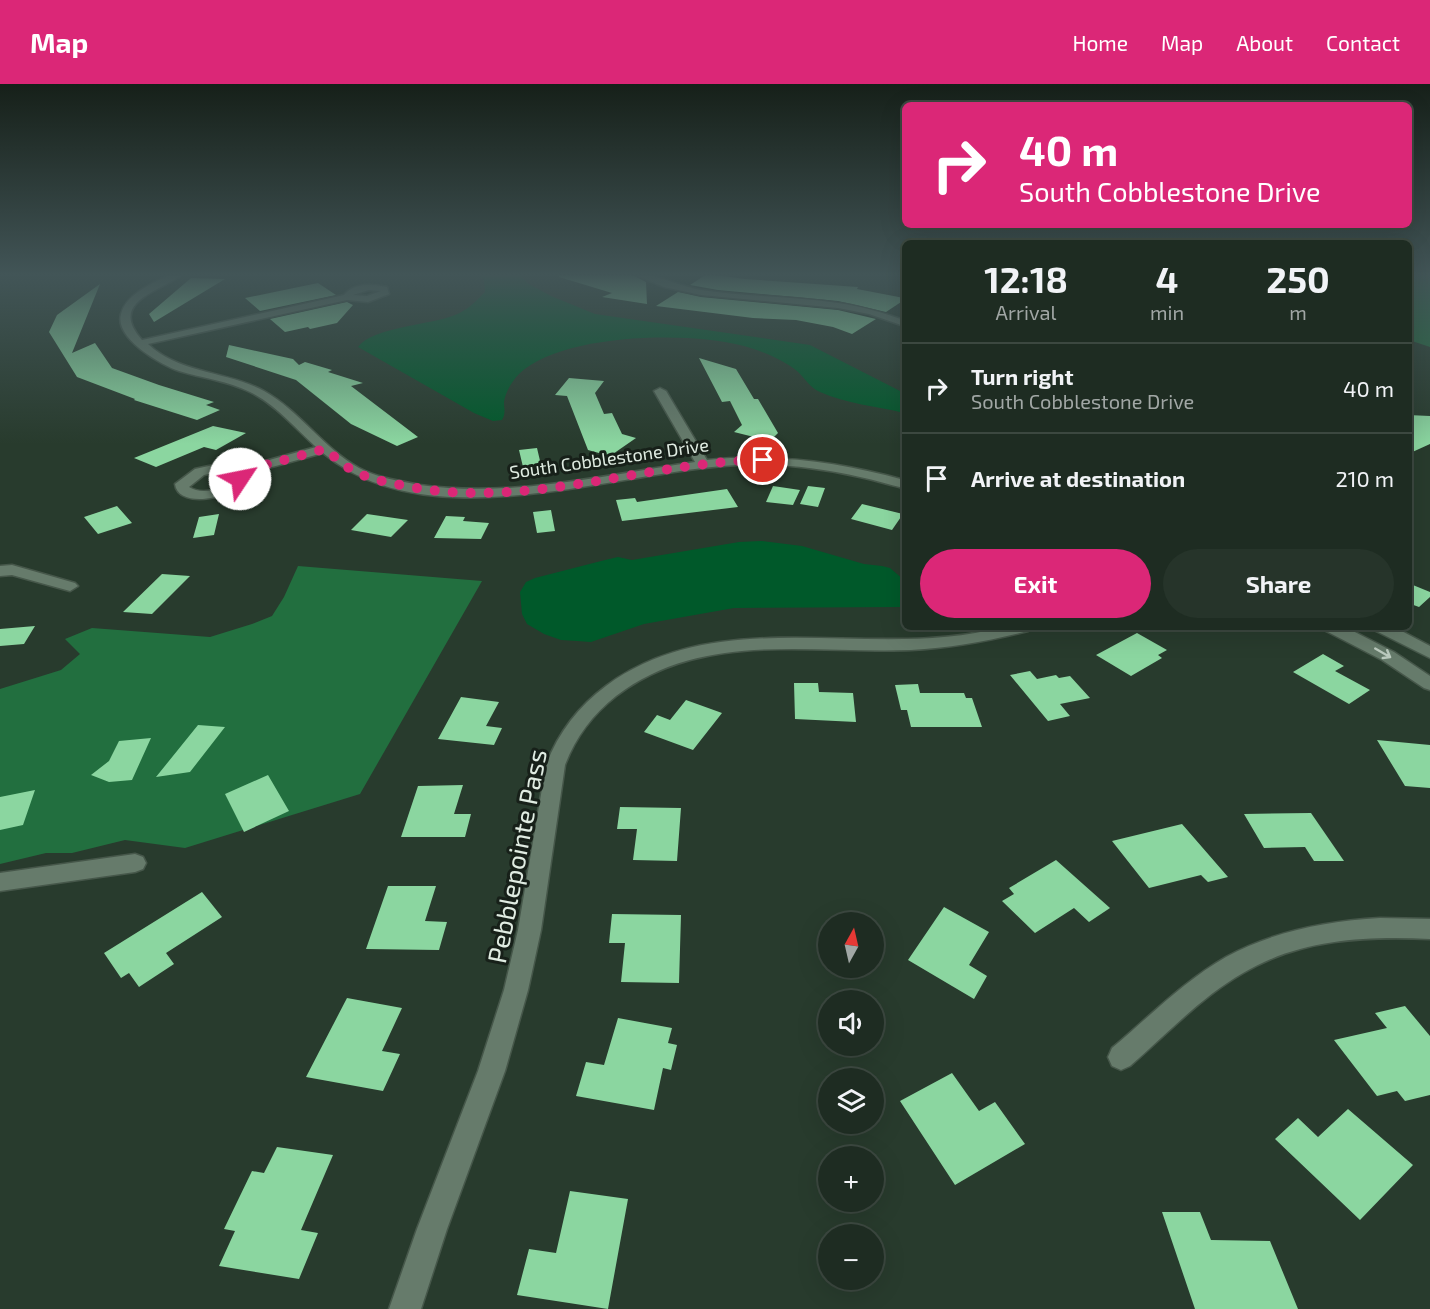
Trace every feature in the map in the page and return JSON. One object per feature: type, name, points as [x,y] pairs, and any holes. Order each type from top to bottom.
[{"type":"street","name":"South Cobblestone Drive","points":[[129,330],[140,343],[161,360],[190,371],[234,381],[267,397],[346,467],[369,478],[433,492],[526,492],[703,465],[750,461],[804,462],[863,472],[902,483]]},
{"type":"street","points":[[140,343],[198,330]]},
{"type":"street","points":[[660,391],[703,465]]},
{"type":"street","points":[[239,472],[325,449]]},
{"type":"street","points":[[0,571],[12,570],[70,586]]},
{"type":"street","name":"Pebblepointe Pass","points":[[405,1309],[438,1208],[493,1065],[511,1009],[528,939],[556,764],[570,734],[589,709],[612,689],[638,672],[669,659],[717,647],[758,644],[926,645],[976,639],[1010,630]]},
{"type":"street","points":[[1338,630],[1388,656],[1430,684]]},
{"type":"street","points":[[1388,630],[1430,653]]},
{"type":"street","points":[[0,882],[135,863]]},
{"type":"street","points":[[1121,1057],[1235,965],[1278,945],[1316,935],[1355,929],[1430,929]]},
{"type":"shaded area","points":[[707,330],[810,345],[902,392],[902,413],[851,402],[820,392],[791,367],[751,348],[721,341],[660,337],[594,343],[564,350],[539,360],[514,380],[507,391],[502,420],[493,421],[474,413],[358,347],[365,340],[389,331]]},
{"type":"shaded area","points":[[1412,330],[1430,330],[1430,347],[1412,341]]},
{"type":"shaded area","points":[[761,541],[802,546],[864,564],[890,568],[902,578],[902,607],[734,608],[644,624],[591,642],[561,640],[544,634],[527,624],[522,614],[520,592],[526,582],[535,578],[618,557],[632,560],[739,542]]},
{"type":"shaded area","points":[[298,566],[482,581],[360,794],[185,848],[125,840],[72,853],[46,853],[0,864],[0,689],[61,670],[80,654],[65,639],[92,628],[210,637],[272,616],[284,597]]},
{"type":"building","points":[[81,330],[72,353],[95,343],[112,368],[214,402],[206,405],[220,410],[197,420],[134,400],[77,377],[49,332]]},
{"type":"building","points":[[842,330],[858,330],[852,334]]},
{"type":"building","points":[[229,345],[293,359],[299,365],[305,362],[363,383],[351,386],[418,437],[397,446],[351,424],[296,380],[226,357]]},
{"type":"building","points":[[699,358],[736,369],[754,399],[758,399],[778,433],[770,441],[734,432],[742,425],[730,401],[722,402]]},
{"type":"building","points":[[569,378],[604,381],[595,393],[604,414],[612,413],[622,434],[636,438],[610,456],[588,450],[567,396],[555,395]]},
{"type":"building","points":[[1412,415],[1430,416],[1430,444],[1412,452]]},
{"type":"building","points":[[213,426],[246,433],[216,450],[204,447],[156,467],[134,458]]},
{"type":"building","points":[[537,448],[541,465],[523,467],[519,450]]},
{"type":"building","points":[[773,486],[800,490],[793,505],[766,502]]},
{"type":"building","points":[[808,486],[825,488],[818,507],[800,504]]},
{"type":"building","points":[[727,489],[738,507],[622,521],[616,500],[635,498],[637,502]]},
{"type":"building","points":[[862,504],[902,514],[892,530],[851,519]]},
{"type":"building","points":[[117,506],[132,523],[98,534],[84,517]]},
{"type":"building","points":[[551,510],[555,531],[537,533],[533,512]]},
{"type":"building","points":[[219,514],[214,535],[193,538],[199,517]]},
{"type":"building","points":[[367,514],[408,520],[391,537],[351,530]]},
{"type":"building","points":[[446,516],[465,517],[463,521],[489,523],[481,539],[434,538]]},
{"type":"building","points":[[162,574],[190,576],[152,614],[123,612]]},
{"type":"building","points":[[1412,585],[1430,592],[1430,597],[1419,607],[1412,604]]},
{"type":"building","points":[[35,626],[24,644],[0,646],[0,629]]},
{"type":"building","points":[[1137,633],[1167,650],[1158,655],[1162,658],[1131,676],[1096,655]]},
{"type":"building","points":[[1323,654],[1344,666],[1335,671],[1370,690],[1349,704],[1293,672]]},
{"type":"building","points":[[1030,671],[1037,679],[1056,675],[1059,678],[1070,676],[1090,698],[1060,704],[1070,716],[1048,721],[1010,675]]},
{"type":"building","points":[[794,683],[818,683],[819,692],[853,693],[856,722],[795,719]]},
{"type":"building","points":[[918,684],[920,693],[964,693],[966,698],[972,698],[982,727],[911,727],[907,710],[901,710],[895,685]]},
{"type":"building","points":[[461,697],[499,702],[486,726],[502,728],[494,745],[438,739]]},
{"type":"building","points":[[686,700],[722,713],[693,750],[644,732],[657,715],[670,720]]},
{"type":"building","points":[[198,725],[225,727],[190,772],[156,777]]},
{"type":"building","points":[[151,738],[132,780],[109,782],[91,775],[109,761],[119,741]]},
{"type":"building","points":[[1377,740],[1430,745],[1430,788],[1405,786]]},
{"type":"building","points":[[268,775],[289,811],[244,832],[225,794]]},
{"type":"building","points":[[463,785],[454,814],[471,814],[465,837],[401,837],[418,786]]},
{"type":"building","points":[[35,790],[23,825],[0,830],[0,797]]},
{"type":"building","points":[[620,807],[681,808],[677,861],[633,860],[637,829],[617,829]]},
{"type":"building","points":[[1311,813],[1344,861],[1314,861],[1305,847],[1264,848],[1244,814]]},
{"type":"building","points":[[1182,824],[1228,877],[1208,882],[1201,875],[1149,888],[1112,841]]},
{"type":"building","points":[[1056,860],[1110,908],[1089,922],[1074,908],[1035,933],[1002,901],[1014,894],[1009,888]]},
{"type":"building","points":[[388,886],[436,886],[425,921],[447,922],[439,950],[366,949]]},
{"type":"building","points":[[202,892],[222,917],[166,953],[174,964],[139,987],[129,973],[121,978],[104,953]]},
{"type":"building","points":[[944,907],[989,932],[969,965],[987,976],[974,999],[908,960]]},
{"type":"building","points":[[612,914],[681,915],[679,983],[621,982],[625,943],[609,943]]},
{"type":"building","points":[[347,998],[402,1008],[382,1051],[400,1054],[383,1091],[306,1077]]},
{"type":"building","points":[[1405,1006],[1430,1036],[1430,1095],[1405,1101],[1397,1091],[1377,1096],[1334,1040],[1387,1028],[1375,1013]]},
{"type":"building","points":[[618,1018],[672,1028],[668,1043],[677,1045],[671,1070],[663,1068],[654,1110],[576,1096],[586,1062],[604,1065]]},
{"type":"building","points":[[952,1073],[979,1111],[995,1102],[1025,1144],[955,1185],[900,1101]]},
{"type":"building","points":[[1348,1109],[1413,1165],[1360,1220],[1275,1139],[1298,1118],[1318,1137]]},
{"type":"building","points":[[277,1147],[333,1155],[301,1230],[318,1233],[299,1279],[219,1266],[235,1231],[224,1229],[252,1171],[264,1173]]},
{"type":"building","points":[[570,1191],[628,1199],[608,1309],[517,1295],[529,1249],[556,1253]]},
{"type":"building","points":[[1162,1212],[1200,1212],[1211,1240],[1270,1241],[1298,1309],[1195,1309]]},
{"type":"route","points":[[240,479],[239,472],[325,449],[346,467],[369,478],[433,492],[526,492],[703,465],[763,460]]}]
